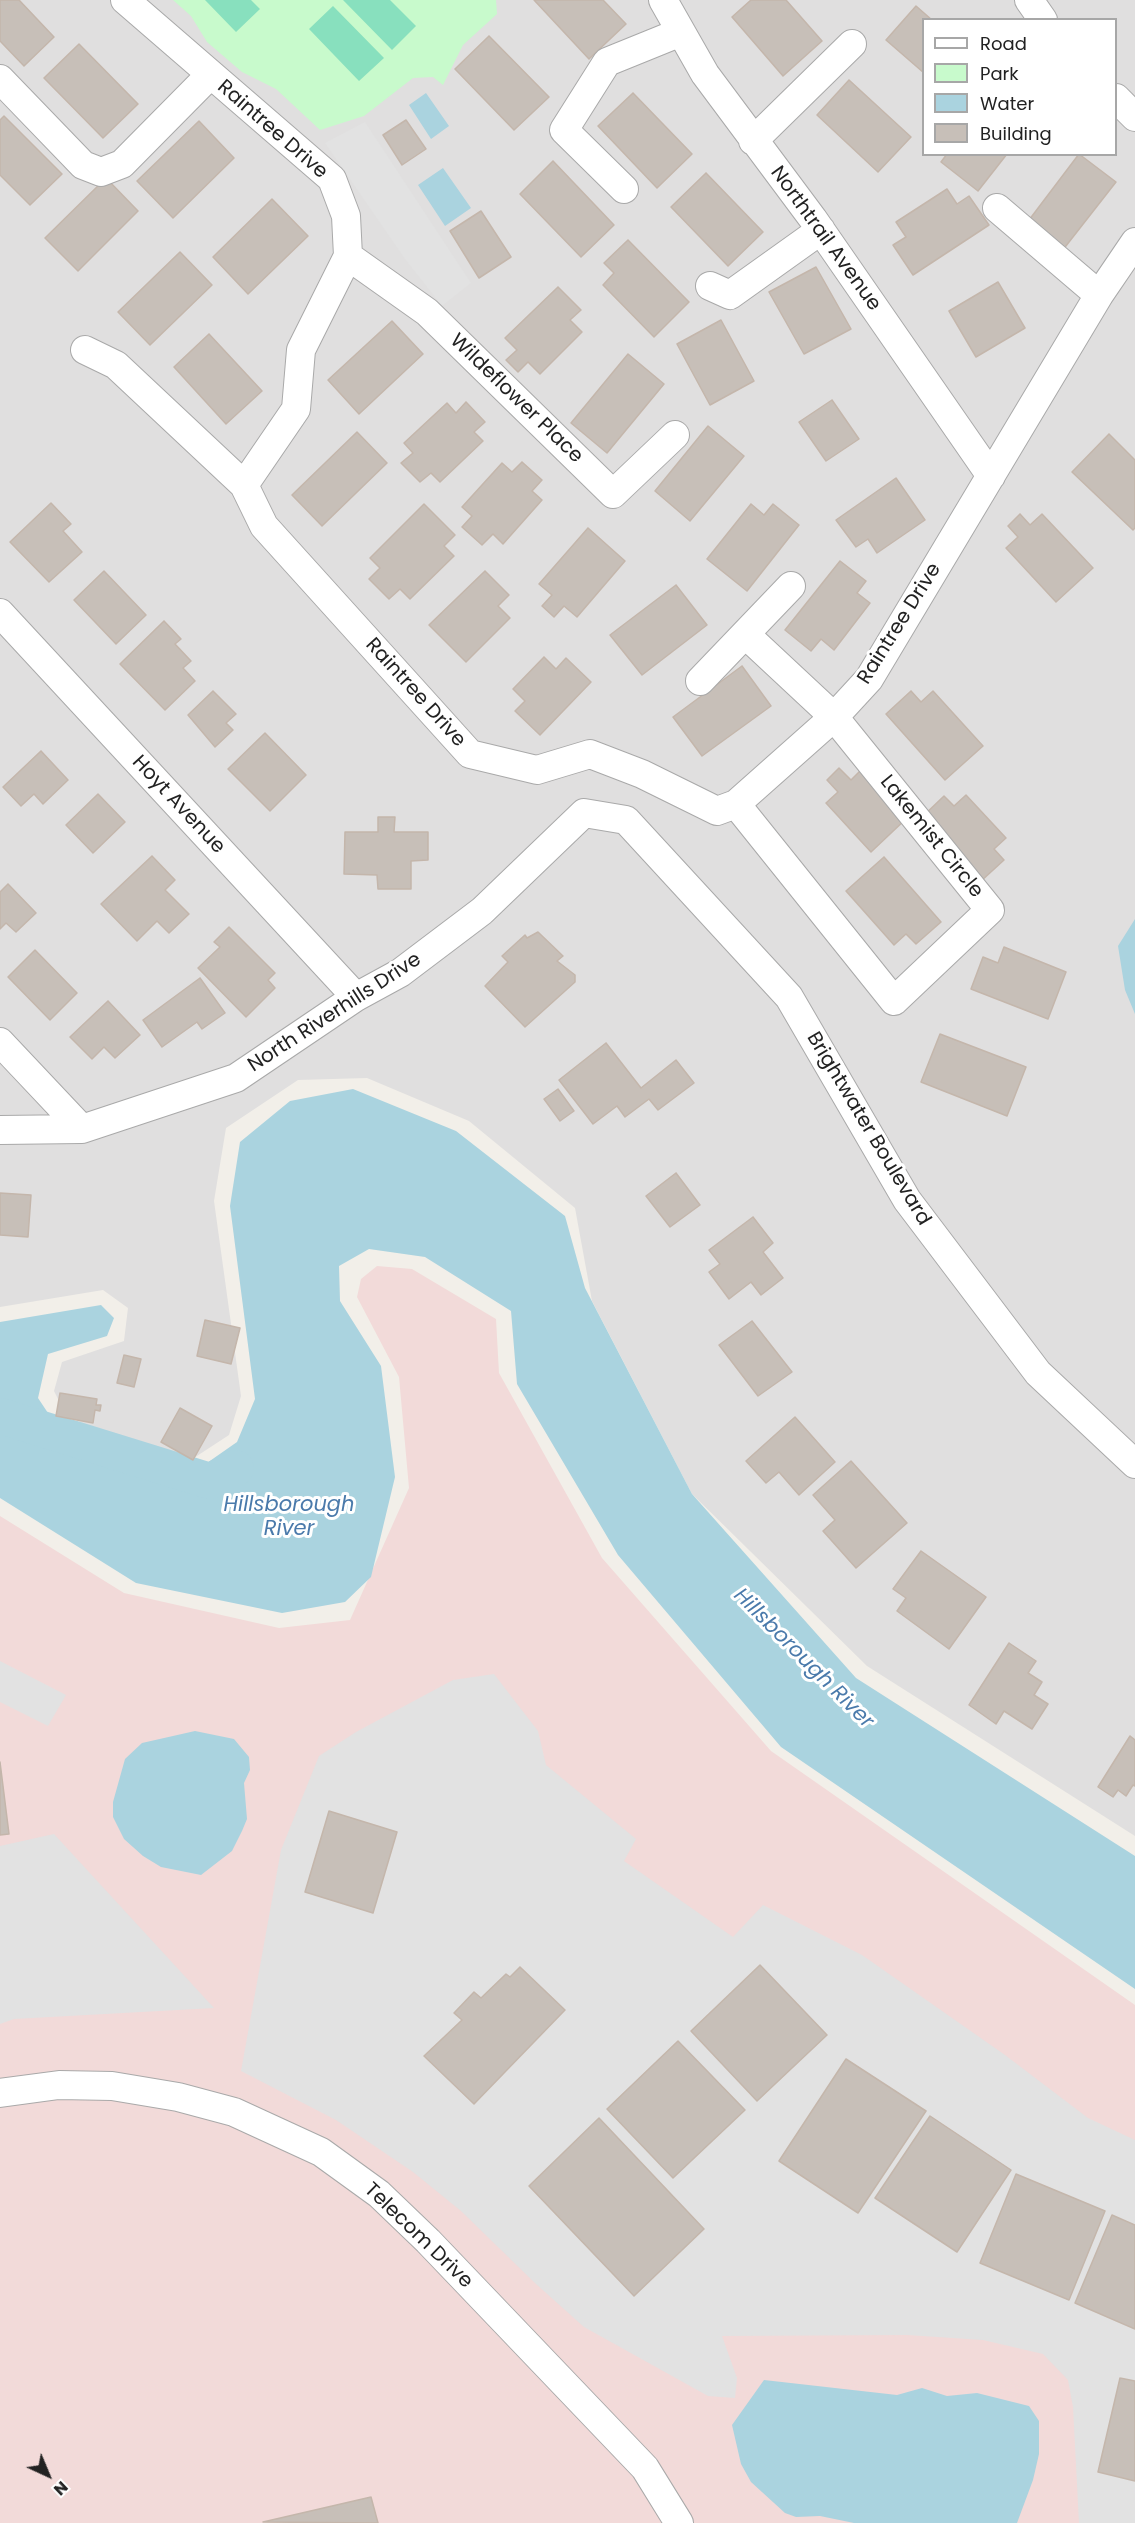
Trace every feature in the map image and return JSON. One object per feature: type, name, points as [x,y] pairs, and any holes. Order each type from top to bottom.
[{"type":"street","name":"Raintree Drive","points":[[125,0],[332,180],[346,216],[348,256],[301,350],[296,409],[244,485],[264,526],[470,754],[537,770],[590,754],[642,774],[717,811],[736,804],[834,717],[869,680],[1099,295],[1135,242]]},
{"type":"street","name":"Northtrail Avenue","points":[[663,0],[705,75],[821,230],[991,476]]},
{"type":"street","points":[[1029,0],[1042,18]]},
{"type":"street","points":[[624,189],[564,130],[607,62],[681,32]]},
{"type":"street","points":[[753,141],[852,44]]},
{"type":"street","points":[[0,79],[82,165],[101,172],[122,164],[210,75]]},
{"type":"street","points":[[1117,99],[1135,117]]},
{"type":"street","points":[[997,208],[1099,295]]},
{"type":"street","points":[[710,286],[730,295],[821,230]]},
{"type":"street","name":"Wildeflower Place","points":[[348,256],[427,312],[613,494],[675,435]]},
{"type":"street","points":[[85,350],[116,365],[244,485]]},
{"type":"street","points":[[700,681],[791,586]]},
{"type":"street","name":"Hoyt Avenue","points":[[0,613],[356,997]]},
{"type":"street","points":[[745,634],[834,717]]},
{"type":"street","name":"Lakemist Circle","points":[[736,804],[894,1001],[990,910],[834,717]]},
{"type":"street","name":"North Riverhills Drive","points":[[0,1130],[82,1128],[236,1078],[356,997],[400,973],[482,911],[584,813],[626,820]]},
{"type":"street","name":"Brightwater Boulevard","points":[[626,820],[789,997],[907,1200],[1038,1373],[1135,1464]]},
{"type":"street","points":[[0,1042],[82,1128]]},
{"type":"street","name":"Telecom Drive","points":[[0,2093],[70,2085],[112,2086],[178,2097],[234,2112],[321,2152],[379,2194],[428,2241],[645,2468],[679,2523]]},
{"type":"shaded area","points":[[0,0],[1135,0],[1135,1836],[867,1666],[692,1494],[592,1301],[575,1208],[469,1121],[367,1078],[298,1080],[226,1128],[214,1201],[241,1396],[229,1435],[174,1471],[66,1415],[54,1391],[62,1362],[124,1341],[128,1308],[103,1290],[0,1307]]},
{"type":"shaded area","points":[[365,122],[471,283],[442,306],[405,259],[325,143]]},
{"type":"shaded area","points":[[377,1266],[412,1269],[496,1319],[499,1373],[602,1558],[771,1751],[1135,2005],[1135,2523],[0,2523],[0,1516],[124,1593],[279,1628],[350,1620],[409,1488],[399,1377],[357,1297],[361,1279]]},
{"type":"shaded area","points":[[0,1661],[66,1695],[48,1726],[0,1702]]},
{"type":"shaded area","points":[[494,1674],[538,1731],[546,1765],[636,1839],[624,1861],[733,1937],[763,1905],[862,1955],[1005,2055],[1088,2118],[1135,2140],[1135,2523],[1079,2523],[1073,2407],[1068,2380],[1043,2354],[983,2340],[907,2335],[722,2336],[737,2378],[735,2398],[708,2396],[584,2327],[461,2211],[413,2172],[336,2120],[241,2071],[281,1850],[319,1756],[356,1732],[453,1680]]},
{"type":"shaded area","points":[[54,1834],[214,2008],[14,2019],[0,2024],[0,1846]]},
{"type":"green space","points":[[173,0],[496,0],[497,14],[463,45],[443,85],[433,77],[413,78],[364,116],[320,130],[276,89],[242,72],[207,42],[191,16]]},
{"type":"green space","points":[[205,0],[251,0],[260,9],[236,32]]},
{"type":"green space","points":[[343,0],[390,0],[416,26],[392,50]]},
{"type":"green space","points":[[333,6],[384,58],[359,81],[309,29]]},
{"type":"water","points":[[426,93],[449,126],[431,139],[409,105]]},
{"type":"water","points":[[443,168],[471,208],[445,226],[418,185]]},
{"type":"water","points":[[1135,919],[1135,1014],[1125,990],[1118,946]]},
{"type":"water","name":"Hillsborough River","points":[[353,1089],[456,1131],[565,1216],[585,1288],[692,1494],[856,1678],[1135,1856],[1135,1989],[781,1747],[618,1555],[517,1384],[511,1311],[425,1257],[369,1249],[339,1266],[340,1301],[381,1366],[395,1477],[371,1577],[345,1602],[282,1613],[136,1583],[0,1498],[0,1322],[101,1305],[114,1318],[107,1336],[48,1354],[38,1398],[58,1428],[174,1486],[237,1442],[255,1399],[230,1206],[240,1142],[290,1101]]},
{"type":"water","points":[[195,1731],[234,1739],[249,1757],[250,1770],[244,1783],[247,1819],[242,1831],[232,1851],[201,1875],[161,1867],[143,1856],[124,1839],[113,1817],[113,1802],[125,1759],[142,1743]]},
{"type":"water","points":[[764,2380],[897,2395],[922,2388],[947,2396],[977,2393],[1029,2406],[1039,2421],[1039,2454],[1033,2480],[1017,2523],[854,2523],[820,2516],[796,2517],[785,2513],[751,2482],[741,2464],[732,2425]]},
{"type":"building","points":[[0,0],[19,0],[54,37],[24,66],[0,41]]},
{"type":"building","points":[[534,0],[603,0],[626,24],[589,59]]},
{"type":"building","points":[[751,0],[786,0],[822,41],[783,76],[732,17]]},
{"type":"building","points":[[916,6],[930,18],[922,18],[922,71],[886,40]]},
{"type":"building","points":[[489,36],[549,97],[514,130],[455,69]]},
{"type":"building","points":[[79,44],[138,104],[103,138],[44,78]]},
{"type":"building","points":[[849,80],[911,137],[878,172],[817,115]]},
{"type":"building","points":[[633,93],[692,154],[657,188],[598,126]]},
{"type":"building","points":[[4,116],[62,174],[30,205],[0,175],[0,120]]},
{"type":"building","points":[[406,120],[426,149],[402,165],[383,135]]},
{"type":"building","points":[[199,121],[234,158],[173,218],[137,181]]},
{"type":"building","points":[[946,156],[1005,156],[978,191],[941,162]]},
{"type":"building","points":[[1077,156],[1082,156],[1116,182],[1062,251],[1026,224]]},
{"type":"building","points":[[553,161],[614,225],[581,257],[520,194]]},
{"type":"building","points":[[706,173],[763,232],[728,266],[671,207]]},
{"type":"building","points":[[106,178],[138,211],[78,271],[45,238]]},
{"type":"building","points":[[947,189],[957,204],[969,196],[989,225],[913,275],[893,245],[906,237],[896,222]]},
{"type":"building","points":[[272,199],[308,236],[248,294],[213,257]]},
{"type":"building","points":[[481,211],[511,257],[479,278],[450,231]]},
{"type":"building","points":[[628,240],[689,302],[654,337],[603,285],[614,273],[604,263]]},
{"type":"building","points":[[180,252],[212,285],[150,345],[118,312]]},
{"type":"building","points":[[816,267],[851,329],[804,354],[769,292]]},
{"type":"building","points":[[998,282],[1025,328],[976,357],[949,311]]},
{"type":"building","points":[[558,287],[581,310],[570,320],[582,332],[540,374],[528,362],[518,372],[506,360],[517,350],[505,338]]},
{"type":"building","points":[[721,320],[754,381],[710,405],[677,344]]},
{"type":"building","points":[[392,321],[423,354],[359,414],[328,380]]},
{"type":"building","points":[[209,334],[262,391],[226,424],[174,367]]},
{"type":"building","points":[[628,354],[664,384],[607,453],[571,423]]},
{"type":"building","points":[[832,400],[859,439],[826,461],[799,422]]},
{"type":"building","points":[[466,402],[485,422],[474,432],[483,441],[440,482],[431,473],[420,482],[401,463],[413,453],[404,443],[447,403],[456,413]]},
{"type":"building","points":[[708,426],[744,456],[690,521],[655,491]]},
{"type":"building","points":[[357,432],[387,463],[322,526],[292,495]]},
{"type":"building","points":[[1109,434],[1135,460],[1135,528],[1133,530],[1072,472]]},
{"type":"building","points":[[522,462],[542,480],[532,491],[542,500],[503,544],[493,534],[482,545],[462,527],[472,516],[462,507],[502,463],[512,472]]},
{"type":"building","points":[[896,478],[925,520],[877,553],[868,539],[856,547],[836,520]]},
{"type":"building","points":[[51,503],[71,524],[63,531],[82,552],[49,582],[10,542]]},
{"type":"building","points":[[424,504],[455,535],[444,546],[454,556],[410,599],[400,589],[389,599],[369,579],[380,568],[370,558]]},
{"type":"building","points":[[751,504],[764,515],[773,504],[799,525],[747,591],[707,559]]},
{"type":"building","points":[[1020,514],[1030,525],[1042,514],[1093,568],[1056,602],[1006,548],[1018,537],[1008,526]]},
{"type":"building","points":[[588,528],[625,561],[577,617],[564,606],[554,617],[542,606],[552,595],[539,584]]},
{"type":"building","points":[[840,561],[866,581],[857,593],[870,603],[834,650],[821,639],[811,651],[785,630]]},
{"type":"building","points":[[104,571],[146,615],[116,644],[74,600]]},
{"type":"building","points":[[485,571],[509,595],[498,606],[510,618],[466,662],[429,625]]},
{"type":"building","points":[[676,585],[707,625],[642,675],[610,635]]},
{"type":"building","points":[[164,621],[181,639],[175,644],[191,661],[183,668],[195,681],[165,710],[120,664]]},
{"type":"building","points":[[544,657],[556,669],[566,658],[591,682],[540,735],[515,711],[525,701],[513,689]]},
{"type":"building","points":[[742,666],[771,706],[702,756],[673,717]]},
{"type":"building","points":[[213,691],[236,714],[226,723],[233,730],[215,747],[188,715]]},
{"type":"building","points":[[911,691],[921,702],[933,691],[983,746],[945,780],[886,714]]},
{"type":"building","points":[[265,733],[306,775],[270,811],[228,769]]},
{"type":"building","points":[[41,751],[68,780],[43,804],[34,794],[21,806],[3,787]]},
{"type":"building","points":[[839,768],[851,780],[863,768],[908,817],[871,852],[826,803],[838,792],[827,780]]},
{"type":"building","points":[[98,794],[125,822],[93,853],[66,825]]},
{"type":"building","points":[[966,795],[1006,838],[994,849],[1004,860],[980,882],[920,819],[944,796],[954,806]]},
{"type":"building","points":[[378,817],[395,817],[394,832],[428,832],[428,860],[411,861],[411,889],[378,889],[377,875],[344,874],[345,832],[378,832]]},
{"type":"building","points":[[152,856],[175,880],[165,890],[189,914],[169,933],[157,921],[137,941],[101,904]]},
{"type":"building","points":[[884,857],[941,922],[916,944],[906,934],[894,945],[846,891]]},
{"type":"building","points":[[8,884],[36,913],[16,932],[6,923],[0,929],[0,892]]},
{"type":"building","points":[[229,927],[275,973],[268,980],[275,988],[246,1017],[198,968],[220,947],[214,942]]},
{"type":"building","points":[[538,932],[563,956],[557,961],[575,975],[575,982],[525,1027],[485,986],[508,962],[502,956],[525,935],[527,938]]},
{"type":"building","points":[[1004,947],[1066,972],[1048,1019],[971,989],[983,957],[998,963]]},
{"type":"building","points":[[35,950],[77,993],[50,1020],[8,977]]},
{"type":"building","points":[[200,978],[225,1013],[202,1029],[197,1022],[162,1047],[143,1020]]},
{"type":"building","points":[[108,1001],[140,1035],[115,1058],[104,1047],[92,1059],[70,1037]]},
{"type":"building","points":[[940,1034],[1026,1067],[1007,1116],[921,1082]]},
{"type":"building","points":[[606,1043],[641,1088],[676,1060],[694,1083],[658,1110],[649,1099],[625,1117],[617,1106],[593,1124],[559,1080]]},
{"type":"building","points":[[558,1089],[574,1111],[560,1121],[544,1099]]},
{"type":"building","points":[[676,1173],[700,1205],[670,1227],[646,1196]]},
{"type":"building","points":[[0,1193],[31,1195],[28,1237],[0,1235]]},
{"type":"building","points":[[753,1217],[773,1243],[763,1252],[783,1278],[761,1295],[751,1282],[729,1299],[709,1272],[720,1264],[709,1250]]},
{"type":"building","points":[[205,1320],[240,1328],[231,1364],[197,1356]]},
{"type":"building","points":[[752,1321],[792,1372],[758,1396],[719,1345]]},
{"type":"building","points":[[124,1355],[141,1359],[134,1387],[117,1383]]},
{"type":"building","points":[[60,1393],[97,1399],[96,1405],[101,1405],[100,1411],[95,1410],[93,1423],[56,1416]]},
{"type":"building","points":[[180,1408],[212,1426],[193,1460],[161,1442]]},
{"type":"building","points":[[795,1417],[835,1462],[799,1495],[779,1472],[766,1483],[746,1461]]},
{"type":"building","points":[[851,1461],[907,1523],[856,1568],[823,1531],[835,1520],[813,1495]]},
{"type":"building","points":[[921,1551],[986,1597],[949,1649],[897,1611],[906,1598],[893,1589]]},
{"type":"building","points":[[1009,1643],[1036,1661],[1028,1673],[1042,1682],[1034,1695],[1048,1704],[1032,1729],[1004,1711],[996,1724],[969,1705]]},
{"type":"building","points":[[1130,1736],[1135,1740],[1135,1786],[1133,1785],[1126,1796],[1118,1790],[1113,1797],[1098,1787]]},
{"type":"building","points":[[0,1762],[9,1834],[0,1835]]},
{"type":"building","points":[[329,1811],[397,1832],[373,1913],[305,1892]]},
{"type":"building","points":[[760,1965],[827,2035],[757,2101],[691,2031]]},
{"type":"building","points":[[520,1967],[565,2010],[474,2104],[424,2056],[462,2020],[454,2013],[474,1992],[481,1998],[506,1974],[510,1977]]},
{"type":"building","points":[[678,2041],[745,2110],[673,2178],[607,2109]]},
{"type":"building","points":[[846,2059],[926,2111],[858,2213],[779,2161]]},
{"type":"building","points":[[930,2116],[1011,2170],[957,2252],[875,2198]]},
{"type":"building","points":[[599,2118],[704,2229],[634,2296],[529,2186]]},
{"type":"building","points":[[1016,2174],[1105,2211],[1069,2300],[980,2263]]},
{"type":"building","points":[[1112,2215],[1135,2225],[1135,2329],[1075,2303]]},
{"type":"building","points":[[1120,2378],[1135,2381],[1135,2481],[1098,2472]]},
{"type":"building","points":[[371,2497],[378,2523],[263,2522]]},
{"type":"waterway","name":"Hillsborough River","points":[[0,1416],[210,1481],[236,1468]]}]
